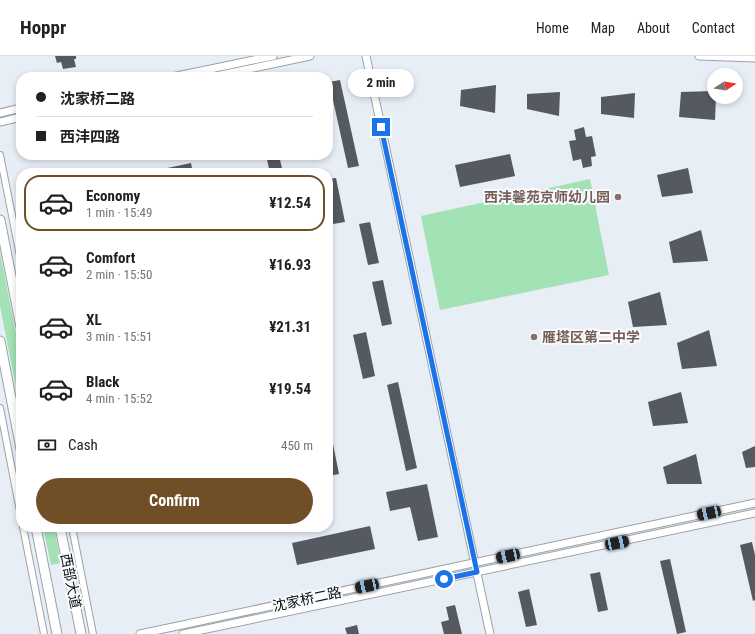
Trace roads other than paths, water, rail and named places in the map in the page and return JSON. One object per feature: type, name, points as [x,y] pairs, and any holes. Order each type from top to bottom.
[{"type":"main road","points":[[0,220],[16,302]]},
{"type":"main road","points":[[0,341],[16,423]]},
{"type":"main road","name":"西部大道","points":[[37,532],[57,634]]},
{"type":"main road","name":"西部大道","points":[[61,532],[81,634]]},
{"type":"street","points":[[196,72],[273,56]]},
{"type":"street","points":[[235,72],[310,56]]},
{"type":"street","points":[[366,56],[490,634]]},
{"type":"street","points":[[699,56],[755,58]]},
{"type":"street","points":[[0,113],[16,109]]},
{"type":"street","points":[[0,122],[16,118]]},
{"type":"street","points":[[0,155],[16,236]]},
{"type":"street","points":[[0,408],[16,490]]},
{"type":"street","name":"沈家桥二路","points":[[140,634],[755,503]]},
{"type":"street","name":"沈家桥二路","points":[[183,634],[755,513]]},
{"type":"street","points":[[24,532],[44,634]]},
{"type":"street","points":[[73,532],[93,634]]},
{"type":"place","name":"西沣馨苑京师幼儿园","points":[[618,197]]},
{"type":"place","name":"雁塔区第二中学","points":[[534,337]]}]
